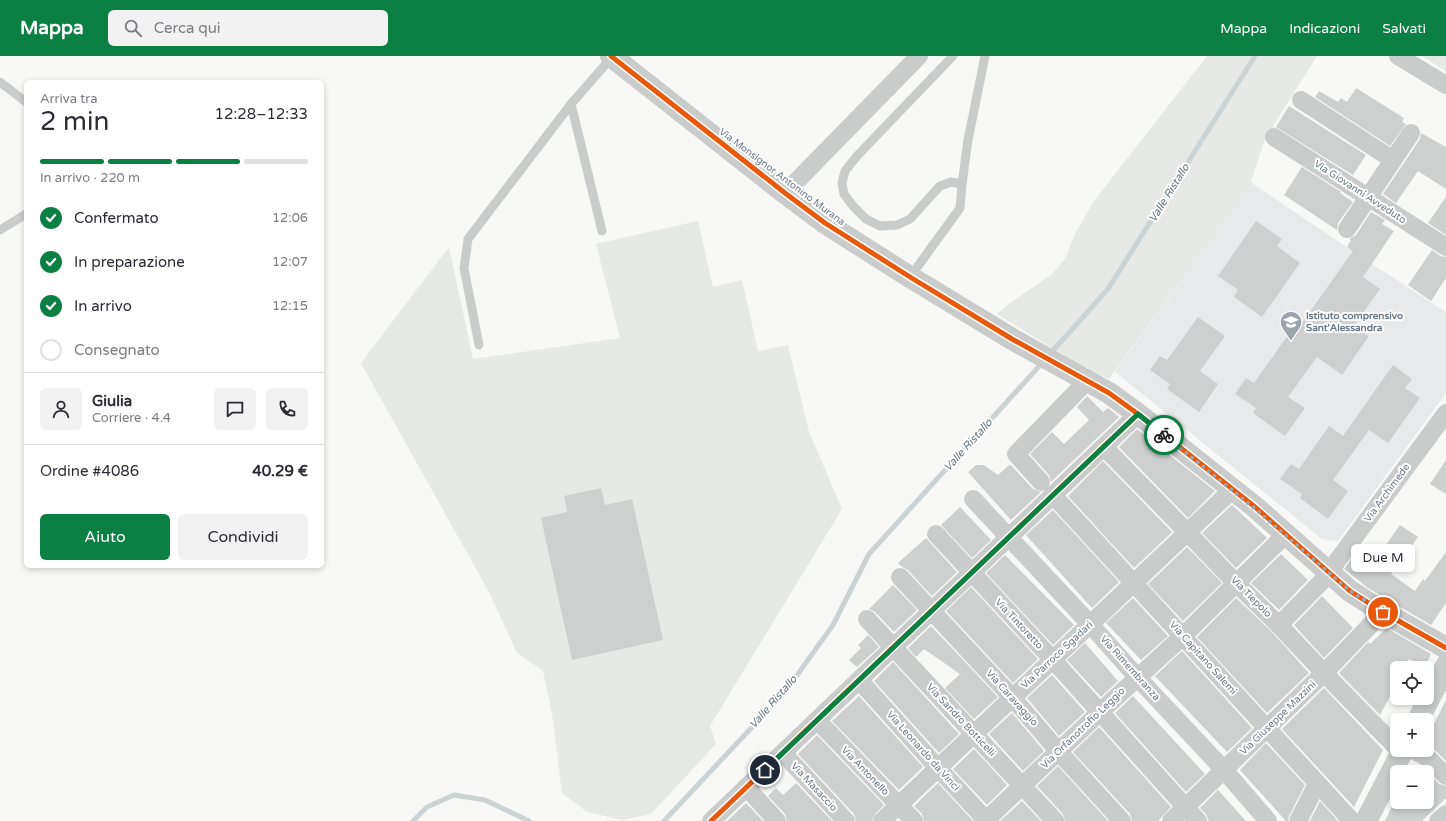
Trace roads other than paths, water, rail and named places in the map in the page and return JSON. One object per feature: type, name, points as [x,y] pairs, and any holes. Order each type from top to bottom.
[{"type":"street","name":"Via Monsignor Antonino Murana","points":[[612,56],[825,223],[1012,339],[1083,379]]},
{"type":"street","points":[[785,193],[919,56]]},
{"type":"street","points":[[1398,56],[1446,85]]},
{"type":"street","points":[[1301,100],[1393,160]]},
{"type":"street","points":[[1347,229],[1411,133]]},
{"type":"street","name":"Via Giovanni Avveduto","points":[[1274,137],[1446,247]]},
{"type":"street","points":[[1041,482],[1016,454],[1083,379],[1108,393],[1138,414],[1254,508],[1350,591],[1383,612],[1446,648]]},
{"type":"street","name":"Via Archimede","points":[[1279,625],[1329,574],[1446,413]]},
{"type":"street","points":[[711,821],[1138,414]]},
{"type":"street","name":"Via Tiepolo","points":[[1104,447],[1236,583],[1279,625],[1324,673],[1390,737]]},
{"type":"street","name":"Via Parroco Sgadari","points":[[882,821],[1232,490]]},
{"type":"street","name":"Via Capitano Salemi","points":[[1053,495],[1352,821]]},
{"type":"street","name":"Via Rimembranza","points":[[973,499],[1224,770],[1268,821]]},
{"type":"street","name":"Via Tintoretto","points":[[936,534],[1053,660],[1198,821]]},
{"type":"street","name":"Via Orfanotrofio Leggio","points":[[986,821],[1137,677],[1183,636],[1285,535]]},
{"type":"street","name":"Via Caravaggio","points":[[900,577],[1012,697],[1059,752],[1122,821]]},
{"type":"street","name":"Via Giuseppe Mazzini","points":[[1171,821],[1324,673],[1383,612]]},
{"type":"street","name":"Via Sandro Botticelli","points":[[867,619],[1055,821]]},
{"type":"street","points":[[1422,713],[1444,675]]},
{"type":"street","name":"Via Leonardo da Vinci","points":[[859,680],[986,821]]},
{"type":"street","name":"Via Antonello","points":[[817,720],[914,821]]},
{"type":"street","name":"Via Masaccio","points":[[783,752],[846,821]]},
{"type":"street","points":[[1366,821],[1399,757]]},
{"type":"street","name":"Via Tiepolo","points":[[1425,757],[1428,758],[1446,776]]},
{"type":"street","points":[[1298,821],[1317,784]]},
{"type":"street","points":[[746,787],[777,821]]},
{"type":"street","points":[[1438,821],[1446,814]]},
{"type":"lane","points":[[479,345],[464,268],[468,239],[571,104],[612,56]]},
{"type":"lane","points":[[953,56],[857,156],[845,171],[842,183],[844,194],[853,206],[866,218],[880,226],[897,225],[910,219],[940,186],[952,182],[962,184]]},
{"type":"lane","points":[[910,277],[960,208],[968,140],[985,56]]},
{"type":"lane","points":[[0,82],[24,100]]},
{"type":"lane","points":[[571,104],[602,231]]},
{"type":"lane","points":[[0,230],[24,215]]},
{"type":"waterway","name":"Valle Ristallo","points":[[1050,354],[1108,289],[1255,56]]},
{"type":"waterway","name":"Valle Ristallo","points":[[664,821],[785,692],[833,625],[869,554],[1043,362]]},
{"type":"waterway","name":"Valle Ristallo","points":[[413,821],[427,807],[454,795],[485,800],[529,821]]},
{"type":"place","name":"Istituto comprensivo Sant'Alessandra","points":[[1291,342]]},
{"type":"place","name":"Due M","points":[[1383,612]]}]
